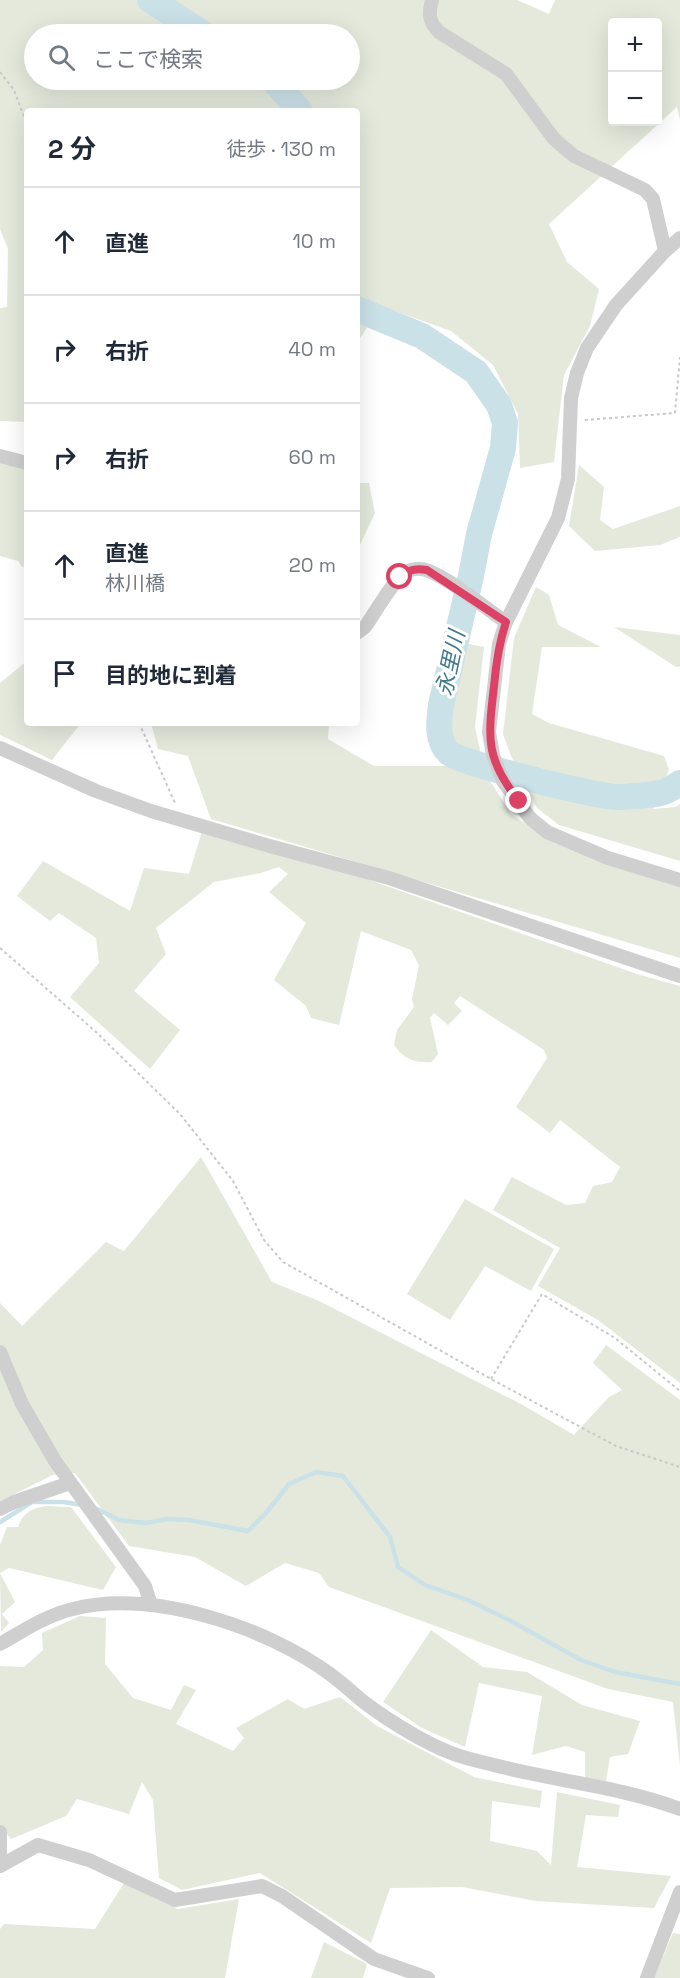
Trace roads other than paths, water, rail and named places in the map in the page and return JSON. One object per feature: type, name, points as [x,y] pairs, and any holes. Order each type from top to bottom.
[{"type":"street","points":[[432,0],[429,19],[433,26],[506,74],[554,139],[574,156],[645,190],[653,199],[665,251]]},
{"type":"street","points":[[680,238],[665,251],[616,305],[587,348],[571,398],[568,479],[558,518],[506,622],[499,644],[489,732],[493,755],[503,781],[530,818],[547,832],[608,858],[680,880]]},
{"type":"street","points":[[0,456],[24,462]]},
{"type":"street","points":[[360,631],[400,577],[408,570],[417,569],[427,570],[506,622]]},
{"type":"street","points":[[0,748],[96,791],[181,820],[389,878],[680,976]]},
{"type":"street","points":[[0,1352],[22,1404],[70,1483],[145,1586],[151,1605]]},
{"type":"street","points":[[0,1509],[70,1483]]},
{"type":"street","points":[[0,1644],[32,1625],[71,1610],[92,1605],[151,1605],[228,1622],[286,1646],[330,1673],[367,1704],[418,1737],[452,1754],[514,1771],[633,1795],[680,1809]]},
{"type":"street","points":[[0,1832],[0,1860]]},
{"type":"street","points":[[0,1866],[38,1845],[88,1860],[176,1900],[262,1886],[282,1896],[374,1959],[428,1978]]},
{"type":"street","points":[[647,1978],[680,1892]]},
{"type":"waterway","name":"永里川","points":[[150,0],[188,24]]},
{"type":"waterway","name":"永里川","points":[[282,90],[297,108]]},
{"type":"waterway","name":"永里川","points":[[360,310],[422,336],[476,372],[499,405],[505,423],[503,448],[479,534],[441,705],[439,730],[445,748],[449,753],[478,765],[606,796],[653,794],[664,792],[680,783]]},
{"type":"waterway","points":[[93,1507],[119,1520],[146,1523],[167,1519],[189,1520],[248,1531],[289,1484],[316,1472],[343,1476],[390,1537],[398,1567],[425,1585],[468,1600],[581,1660],[615,1672],[680,1684]]},
{"type":"waterway","points":[[0,1522],[32,1502],[64,1502],[82,1505]]}]
